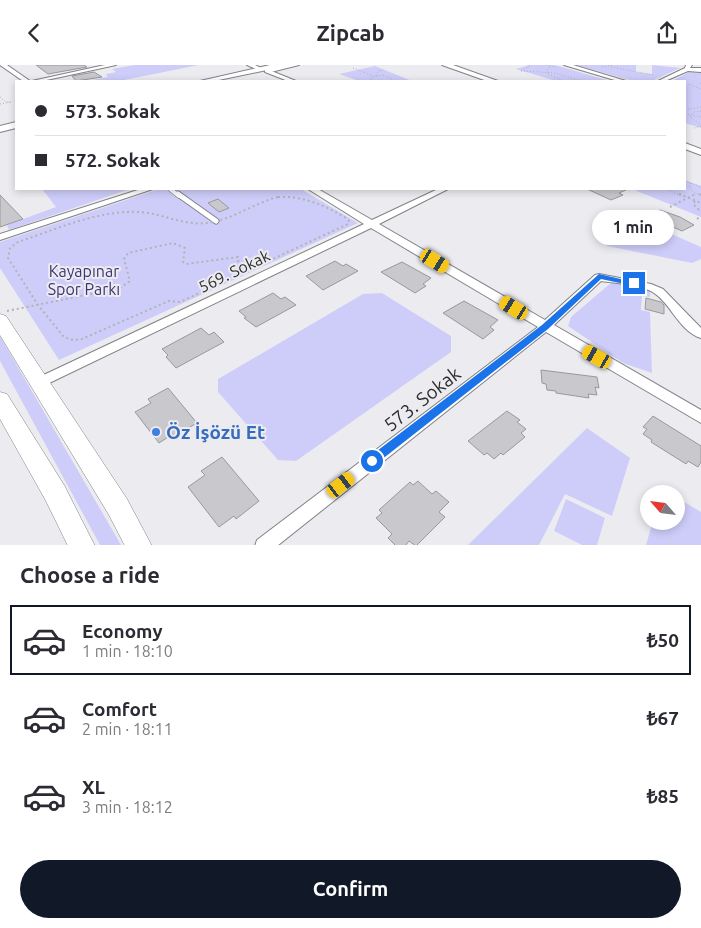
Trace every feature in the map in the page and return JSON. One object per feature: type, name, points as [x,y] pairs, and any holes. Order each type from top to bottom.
[{"type":"main road","points":[[224,80],[280,65]]},
{"type":"main road","points":[[209,80],[295,65]]},
{"type":"main road","points":[[435,65],[478,80]]},
{"type":"main road","points":[[451,66],[491,80]]},
{"type":"main road","points":[[0,124],[15,121]]},
{"type":"main road","points":[[0,129],[15,125]]},
{"type":"main road","points":[[686,146],[701,152]]},
{"type":"main road","points":[[686,152],[701,158]]},
{"type":"main road","points":[[0,320],[118,507],[139,545]]},
{"type":"main road","points":[[1,405],[55,493],[82,545]]},
{"type":"street","points":[[3,65],[26,80]]},
{"type":"street","points":[[40,80],[111,65]]},
{"type":"street","points":[[564,66],[619,80]]},
{"type":"street","points":[[250,67],[290,80]]},
{"type":"street","points":[[663,80],[688,67],[701,70]]},
{"type":"street","points":[[0,237],[146,190]]},
{"type":"street","points":[[315,190],[701,417]]},
{"type":"street","name":"569. Sokak","points":[[38,383],[241,280],[372,223],[440,190]]},
{"type":"street","name":"573. Sokak","points":[[262,545],[545,327],[599,277],[651,287],[660,291],[701,334]]},
{"type":"lane","points":[[171,190],[216,221]]},
{"type":"path","points":[[531,65],[521,71],[547,72],[578,80]]},
{"type":"path","points":[[546,65],[550,67],[564,66]]},
{"type":"path","points":[[598,66],[653,75]]},
{"type":"path","points":[[353,67],[374,76],[388,76],[391,80]]},
{"type":"path","points":[[547,72],[550,67]]},
{"type":"path","points":[[371,80],[378,71],[383,70]]},
{"type":"path","points":[[547,72],[552,77],[560,80]]},
{"type":"path","points":[[686,83],[701,88],[701,83]]},
{"type":"path","points":[[0,97],[6,102],[11,102],[0,104]]},
{"type":"path","points":[[686,110],[701,107]]},
{"type":"path","points":[[690,115],[701,111]]},
{"type":"path","points":[[686,114],[701,117]]},
{"type":"path","points":[[690,115],[691,119]]},
{"type":"path","points":[[686,118],[691,119],[701,126]]},
{"type":"path","points":[[694,128],[701,126]]},
{"type":"path","points":[[686,181],[701,187]]},
{"type":"path","points":[[691,183],[688,187],[696,194],[701,195]]},
{"type":"path","points":[[669,190],[701,203]]},
{"type":"path","points":[[670,207],[696,194]]},
{"type":"path","points":[[289,196],[310,199],[349,221],[342,228],[241,280],[180,302],[169,301],[88,337],[77,340],[69,340],[64,337],[38,305],[8,259],[7,251],[10,246],[18,242],[86,219],[112,213],[152,213],[194,223],[216,221],[226,219],[265,199],[289,196]]},
{"type":"path","points":[[695,201],[693,204],[695,208],[701,212]]},
{"type":"path","points":[[697,219],[701,216]]},
{"type":"path","points":[[0,312],[120,288],[130,281],[124,259],[128,253],[173,243],[185,248],[183,262],[186,264],[238,257],[241,280]]},
{"type":"green space","points":[[134,65],[199,65],[124,80],[92,80],[108,77],[106,74],[116,72],[112,69]]},
{"type":"green space","points":[[529,65],[555,65],[607,80],[553,80],[516,69]]},
{"type":"green space","points":[[576,65],[636,65],[636,72],[652,74],[652,65],[680,68],[654,80],[629,80]]},
{"type":"green space","points":[[375,66],[410,80],[356,80],[339,74]]},
{"type":"green space","points":[[691,71],[701,72],[701,128],[686,123],[686,80],[674,80]]},
{"type":"green space","points":[[686,180],[701,186],[701,217],[634,190],[686,190]]},
{"type":"green space","points":[[43,190],[127,190],[9,230],[7,225],[56,207]]},
{"type":"green space","name":"Kayapınar Spor Parkı","points":[[156,190],[303,190],[358,223],[59,360],[0,268],[0,242]]},
{"type":"green space","points":[[619,211],[701,247],[701,259],[692,263],[607,246],[604,236],[605,225]]},
{"type":"green space","points":[[612,282],[650,289],[650,297],[642,296],[641,310],[650,312],[652,373],[623,363],[568,326],[571,317]]},
{"type":"green space","points":[[382,293],[451,336],[451,352],[296,461],[278,460],[218,392],[218,379],[363,294]]},
{"type":"green space","points":[[0,336],[121,545],[100,545],[0,361]]},
{"type":"green space","points":[[587,428],[630,458],[612,516],[565,494],[539,545],[468,545]]},
{"type":"green space","points":[[566,499],[605,518],[597,545],[582,545],[554,531]]},
{"type":"green space","points":[[685,502],[701,512],[701,545],[646,545],[650,530],[685,530]]},
{"type":"building","points":[[36,65],[84,65],[87,67],[48,74]]},
{"type":"building","points":[[94,72],[102,77],[75,80],[72,76]]},
{"type":"building","points":[[589,190],[626,190],[619,193],[623,195],[611,200]]},
{"type":"building","points":[[0,195],[23,219],[0,227]]},
{"type":"building","points":[[218,199],[229,208],[219,212],[208,203]]},
{"type":"building","points":[[660,210],[680,217],[694,225],[682,231],[650,215]]},
{"type":"building","points":[[335,261],[343,266],[346,264],[358,271],[323,290],[306,276]]},
{"type":"building","points":[[402,262],[431,278],[423,284],[426,286],[415,293],[381,272]]},
{"type":"building","points":[[273,293],[281,299],[285,297],[296,305],[256,327],[244,318],[246,317],[239,311]]},
{"type":"building","points":[[646,298],[661,302],[664,305],[664,314],[645,309]]},
{"type":"building","points":[[464,301],[498,320],[490,327],[494,330],[483,339],[443,313]]},
{"type":"building","points":[[201,328],[209,335],[214,332],[224,342],[176,368],[166,357],[168,355],[162,349]]},
{"type":"building","points":[[541,370],[597,377],[599,388],[595,387],[597,395],[588,394],[589,398],[547,390],[546,384],[542,383]]},
{"type":"building","points":[[168,388],[197,423],[159,443],[135,412],[151,403],[148,399]]},
{"type":"building","points":[[507,411],[520,420],[517,422],[526,429],[521,433],[525,437],[503,455],[501,453],[494,459],[487,453],[484,455],[468,441]]},
{"type":"building","points":[[653,416],[701,446],[701,462],[698,467],[688,461],[686,464],[651,442],[652,440],[643,434],[647,429],[643,427]]},
{"type":"building","points":[[222,457],[259,501],[236,519],[234,516],[219,527],[188,487],[205,475],[201,471]]},
{"type":"building","points":[[418,481],[432,494],[436,491],[449,502],[439,512],[445,517],[417,545],[409,541],[406,545],[395,545],[388,538],[392,534],[376,518],[382,513],[379,510],[410,482],[413,485]]},
{"type":"place","name":"Öz İşözü Et","points":[[156,432]]},
{"type":"route","points":[[372,461],[545,327],[599,277],[634,283]]}]
